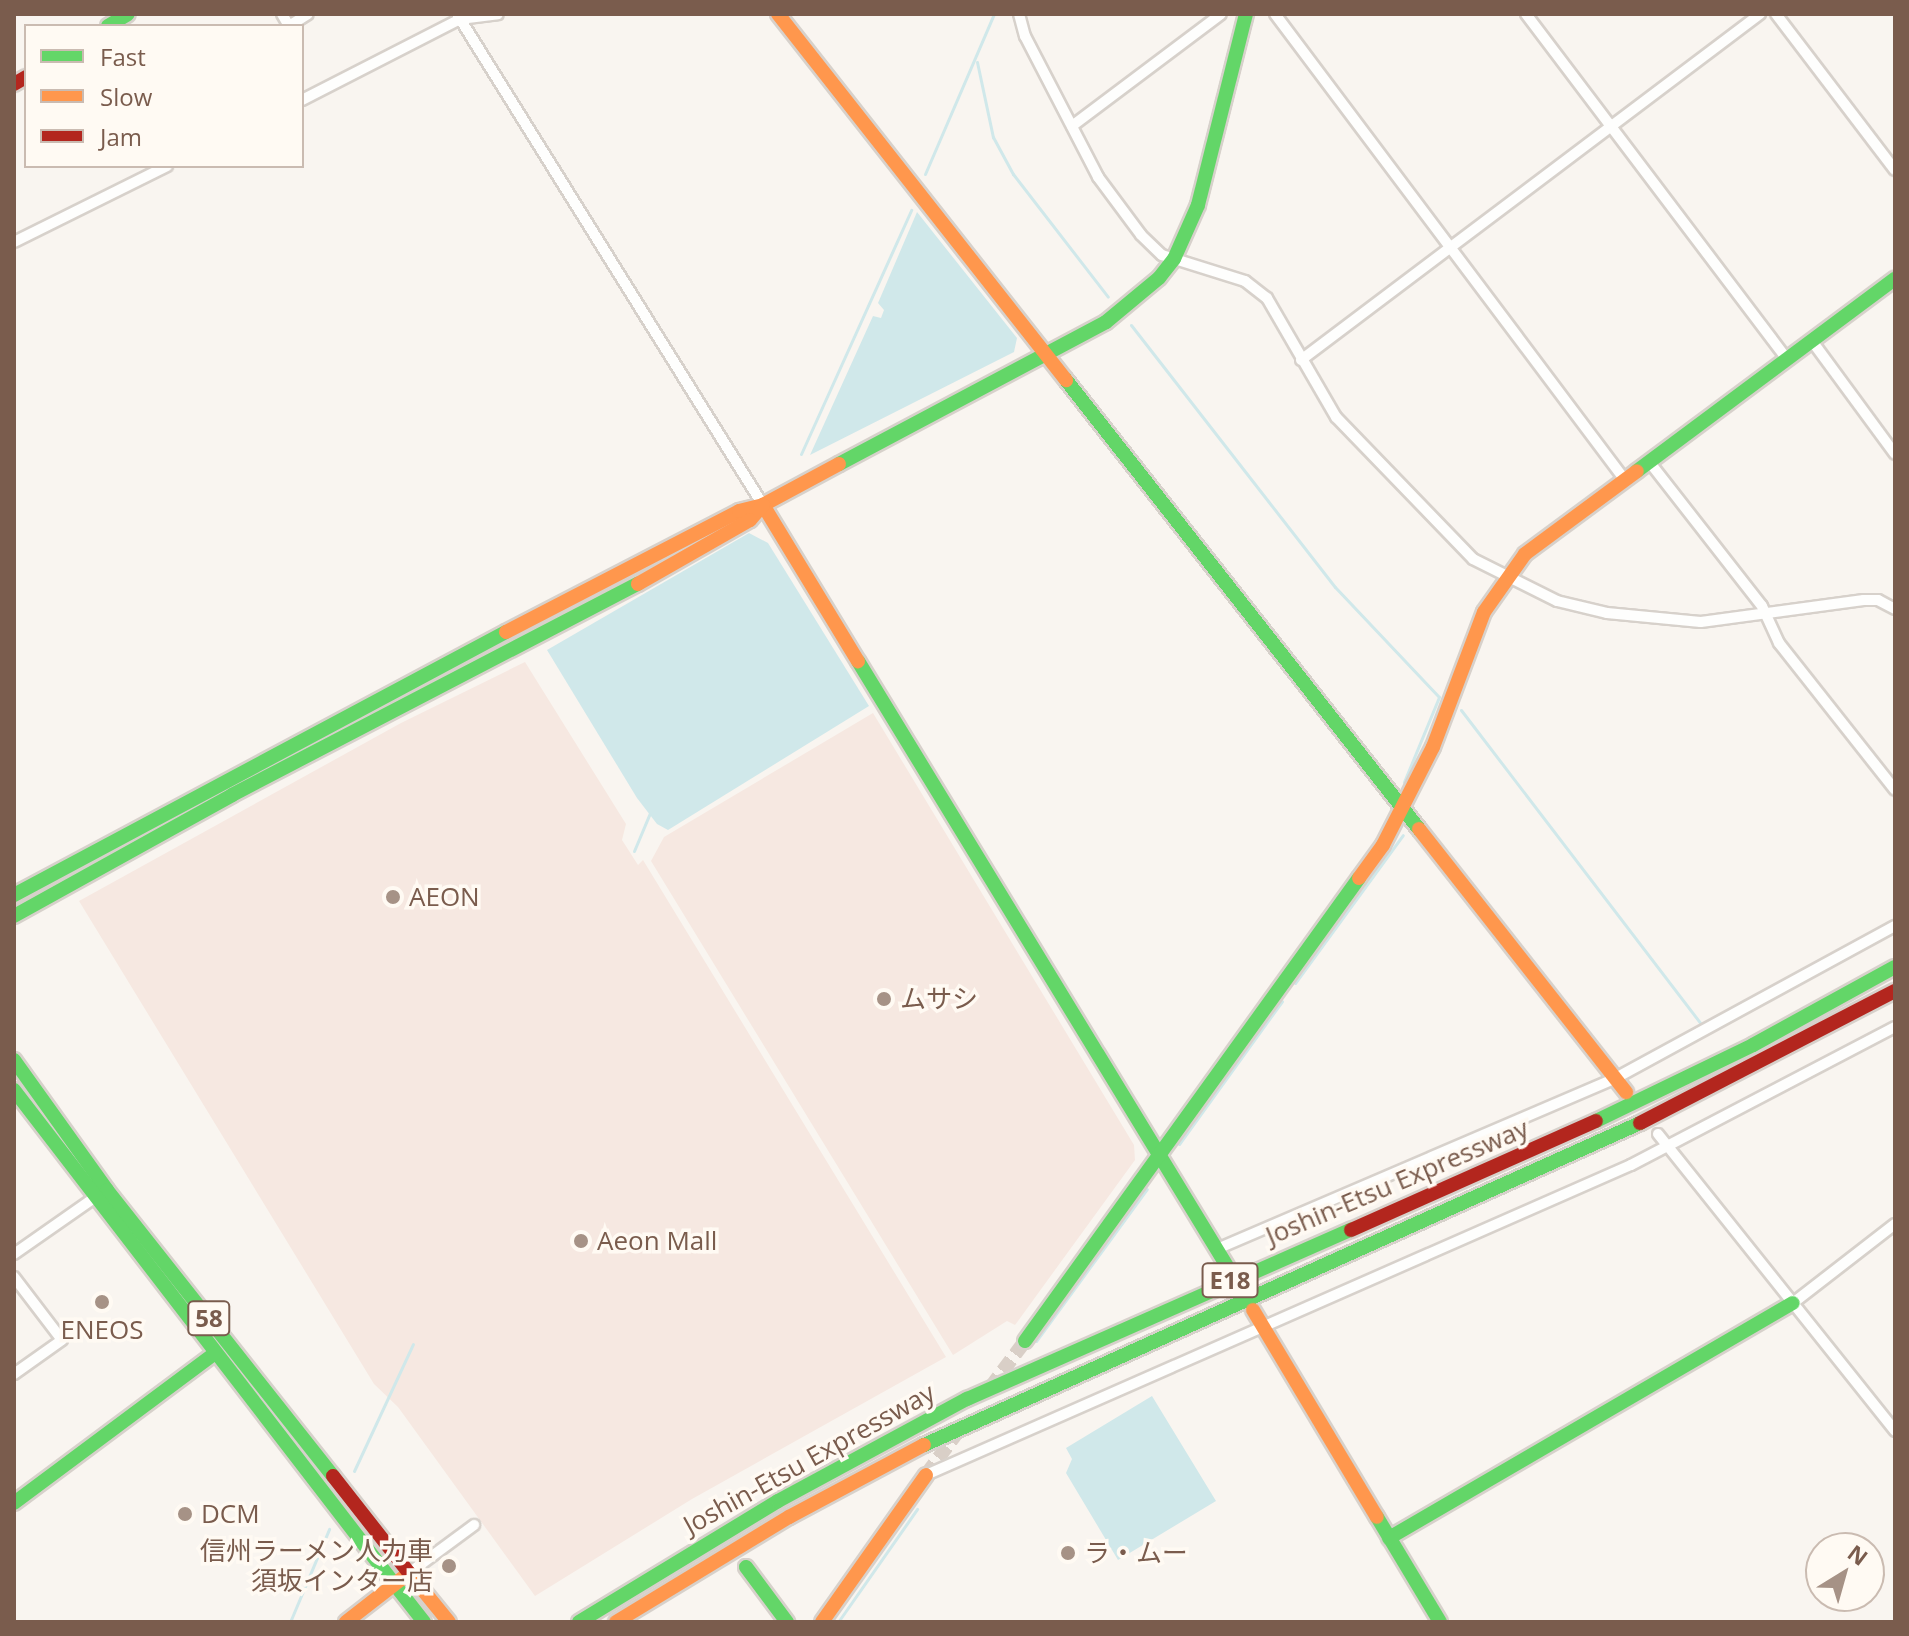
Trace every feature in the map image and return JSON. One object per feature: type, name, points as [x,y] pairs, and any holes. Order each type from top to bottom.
[{"type":"main road","points":[[778,14],[1626,1092]]},
{"type":"main road","points":[[14,895],[598,583],[739,511],[763,505],[1131,305],[1174,259],[1198,205],[1246,14]]},
{"type":"main road","points":[[1025,1341],[1404,811],[1484,612],[1525,554],[1575,512],[1651,464],[1895,279]]},
{"type":"main road","points":[[14,916],[232,795],[605,603],[750,520],[763,505]]},
{"type":"main road","points":[[763,505],[1227,1266]]},
{"type":"main road","name":"Joshin-Etsu Expressway","points":[[579,1622],[764,1509],[967,1399],[1170,1306],[1582,1128],[1753,1045],[1895,967]]},
{"type":"main road","name":"Joshin-Etsu Expressway","points":[[616,1622],[802,1510],[977,1417],[1602,1141],[1895,991]]},
{"type":"main road","name":"58","points":[[14,1060],[107,1190],[409,1573]]},
{"type":"main road","name":"58","points":[[14,1090],[94,1198],[395,1585]]},
{"type":"main road","points":[[1389,1538],[1793,1303]]},
{"type":"main road","points":[[1253,1310],[1440,1622]]},
{"type":"main road","points":[[14,1503],[215,1353]]},
{"type":"main road","points":[[822,1622],[926,1475]]},
{"type":"main road","points":[[746,1567],[787,1622]]},
{"type":"main road","points":[[346,1622],[409,1573],[449,1622]]},
{"type":"main road","points":[[395,1585],[424,1622]]},
{"type":"street","points":[[304,99],[459,16],[498,14]]},
{"type":"street","points":[[1019,14],[1025,36],[1107,193],[1141,235],[1174,259],[1252,285],[1272,305],[1336,417],[1382,470],[1473,559],[1557,601],[1607,613],[1701,622],[1763,617],[1864,600],[1878,600],[1895,609]]},
{"type":"street","points":[[1072,126],[1221,14]]},
{"type":"street","points":[[1275,14],[1625,480]]},
{"type":"street","points":[[1526,14],[1788,360]]},
{"type":"street","points":[[1301,360],[1760,14]]},
{"type":"street","points":[[1776,14],[1895,170]]},
{"type":"street","points":[[459,16],[763,505]]},
{"type":"street","points":[[14,242],[163,168]]},
{"type":"street","points":[[1812,341],[1895,454]]},
{"type":"street","points":[[1651,464],[1762,606],[1763,617],[1895,790]]},
{"type":"street","points":[[1217,1249],[1614,1079],[1895,926]]},
{"type":"street","points":[[926,1475],[1262,1324],[1448,1248],[1668,1146],[1895,1027]]},
{"type":"street","points":[[1658,1134],[1895,1431]]},
{"type":"street","points":[[14,1254],[94,1198]]},
{"type":"street","points":[[1793,1303],[1895,1224]]},
{"type":"street","points":[[14,1277],[62,1340],[14,1374]]},
{"type":"street","points":[[409,1573],[474,1525]]},
{"type":"shaded area","name":"Aeon Mall","points":[[525,662],[626,824],[622,840],[638,865],[643,860],[946,1357],[692,1499],[535,1596],[398,1407],[374,1384],[79,901],[401,723]]},
{"type":"shaded area","points":[[873,713],[1134,1145],[1135,1160],[1015,1325],[1007,1321],[953,1355],[651,861],[664,837]]},
{"type":"water","points":[[917,212],[1017,338],[1014,352],[810,455],[873,316],[881,318],[884,310],[878,303]]},
{"type":"water","points":[[749,533],[768,543],[869,706],[668,830],[657,824],[637,798],[547,650]]},
{"type":"water","points":[[1152,1396],[1216,1501],[1118,1560],[1066,1473],[1072,1459],[1066,1448]]},
{"type":"waterway","points":[[925,174],[994,14]]},
{"type":"waterway","points":[[977,62],[993,137],[1013,174],[1108,297]]},
{"type":"waterway","points":[[801,454],[911,210]]},
{"type":"waterway","points":[[1131,325],[1335,587],[1439,697],[1404,782]]},
{"type":"waterway","points":[[1461,710],[1702,1025]]},
{"type":"waterway","points":[[634,851],[650,813]]},
{"type":"waterway","points":[[1295,983],[1403,835]]},
{"type":"waterway","points":[[1179,1144],[1282,1001]]},
{"type":"waterway","points":[[1036,1341],[1147,1189]]},
{"type":"waterway","points":[[354,1471],[413,1344]]},
{"type":"waterway","points":[[838,1622],[917,1509]]},
{"type":"waterway","points":[[290,1622],[329,1529]]},
{"type":"tunnel","points":[[990,1388],[1025,1341]]},
{"type":"tunnel","points":[[926,1475],[959,1430]]},
{"type":"traffic: fast","points":[[111,24],[128,14]]},
{"type":"traffic: fast","points":[[839,464],[1106,322],[1159,278],[1174,259],[1198,205],[1246,14]]},
{"type":"traffic: fast","points":[[1637,471],[1895,279]]},
{"type":"traffic: fast","points":[[1066,380],[1419,829]]},
{"type":"traffic: fast","points":[[14,916],[232,795],[638,584]]},
{"type":"traffic: fast","points":[[14,895],[506,632]]},
{"type":"traffic: fast","points":[[858,661],[1227,1266]]},
{"type":"traffic: fast","points":[[1025,1341],[1359,878]]},
{"type":"traffic: fast","points":[[1596,1121],[1753,1045],[1895,967]]},
{"type":"traffic: fast","points":[[14,1060],[107,1190],[333,1476]]},
{"type":"traffic: fast","points":[[14,1090],[395,1585]]},
{"type":"traffic: fast","points":[[924,1445],[1640,1123]]},
{"type":"traffic: fast","points":[[579,1622],[778,1501],[967,1399],[1351,1230]]},
{"type":"traffic: fast","points":[[1389,1538],[1793,1303]]},
{"type":"traffic: fast","points":[[14,1503],[215,1353]]},
{"type":"traffic: fast","points":[[1377,1517],[1440,1622]]},
{"type":"traffic: fast","points":[[746,1567],[787,1622]]},
{"type":"traffic: fast","points":[[395,1585],[424,1622]]},
{"type":"traffic: slow","points":[[778,14],[1066,380]]},
{"type":"traffic: slow","points":[[839,464],[763,505],[858,661]]},
{"type":"traffic: slow","points":[[1359,878],[1383,845],[1433,747],[1484,612],[1525,554],[1637,471]]},
{"type":"traffic: slow","points":[[506,632],[739,511],[763,505],[750,520],[638,584]]},
{"type":"traffic: slow","points":[[1419,829],[1626,1092]]},
{"type":"traffic: slow","points":[[1253,1310],[1377,1517]]},
{"type":"traffic: slow","points":[[616,1622],[789,1517],[924,1445]]},
{"type":"traffic: slow","points":[[822,1622],[926,1475]]},
{"type":"traffic: slow","points":[[346,1622],[409,1573],[449,1622]]},
{"type":"traffic: jam","points":[[14,84],[24,78]]},
{"type":"traffic: jam","points":[[1640,1123],[1895,991]]},
{"type":"traffic: jam","points":[[1351,1230],[1596,1121]]},
{"type":"traffic: jam","points":[[333,1476],[409,1573]]},
{"type":"place","name":"AEON","points":[[393,897]]},
{"type":"place","name":"ムサシ","points":[[884,999]]},
{"type":"place","name":"Aeon Mall","points":[[581,1241]]},
{"type":"place","name":"ENEOS","points":[[102,1302]]},
{"type":"place","name":"DCM","points":[[185,1514]]},
{"type":"place","name":"ラ・ムー","points":[[1068,1553]]},
{"type":"place","name":"信州ラーメン人力車 須坂インター店","points":[[449,1566]]}]
